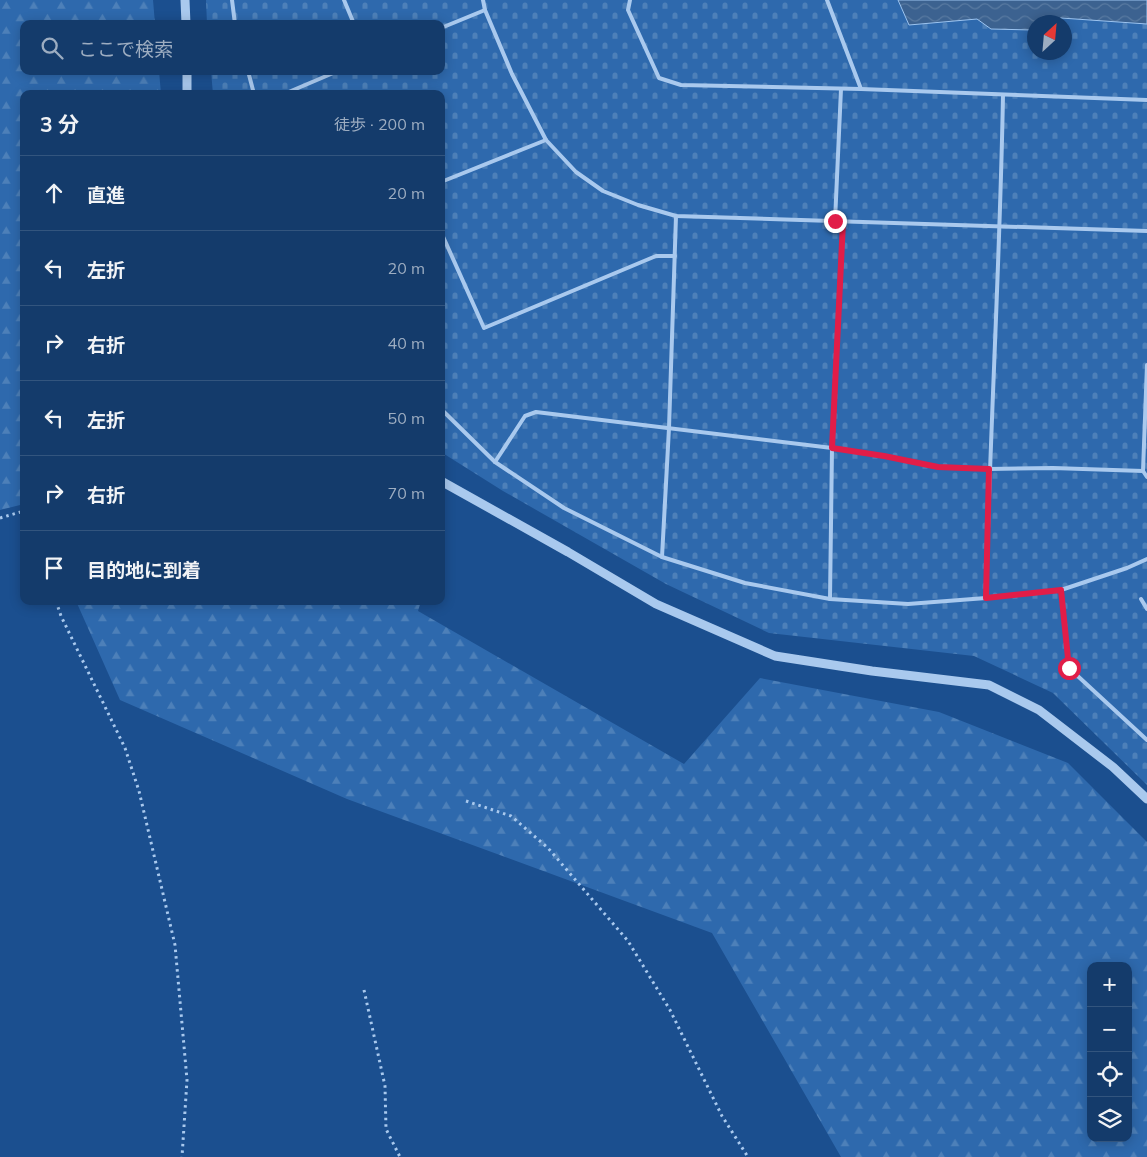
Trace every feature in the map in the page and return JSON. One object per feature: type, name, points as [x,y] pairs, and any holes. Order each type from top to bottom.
[{"type":"street","points":[[185,0],[186,20]]},
{"type":"street","points":[[187,75],[187,90]]},
{"type":"street","points":[[445,483],[656,604],[775,656],[872,671],[989,685],[1039,710],[1113,767],[1147,799]]},
{"type":"lane","points":[[232,0],[234,20]]},
{"type":"lane","points":[[344,0],[352,20]]},
{"type":"lane","points":[[483,0],[485,10],[512,74],[546,140],[576,172],[603,191],[638,205],[676,216],[1147,231]]},
{"type":"lane","points":[[630,0],[628,10],[659,78],[680,86],[861,89],[1147,100]]},
{"type":"lane","points":[[827,0],[861,89]]},
{"type":"lane","points":[[445,26],[485,10]]},
{"type":"lane","points":[[249,75],[253,90]]},
{"type":"lane","points":[[293,90],[329,75]]},
{"type":"lane","points":[[835,221],[842,89]]},
{"type":"lane","points":[[986,598],[1003,95]]},
{"type":"lane","points":[[445,180],[546,140]]},
{"type":"lane","points":[[662,557],[669,428],[676,216]]},
{"type":"lane","points":[[830,599],[832,448],[843,222]]},
{"type":"lane","points":[[445,241],[484,328],[656,256],[675,256]]},
{"type":"lane","points":[[1147,365],[1143,471],[1147,477]]},
{"type":"lane","points":[[495,462],[525,416],[536,412],[832,448],[938,467],[1143,471]]},
{"type":"lane","points":[[445,413],[495,462],[564,508],[662,557],[745,582],[830,599],[908,604],[1061,590],[1127,568],[1147,559]]},
{"type":"lane","points":[[1061,590],[1069,668],[1147,740]]},
{"type":"lane","points":[[1140,600],[1147,610]]},
{"type":"path","points":[[0,518],[20,512]]},
{"type":"path","points":[[57,605],[125,748],[139,791],[175,945],[187,1080],[182,1157]]},
{"type":"path","points":[[466,801],[511,816],[548,848],[628,941],[670,1010],[722,1116],[748,1157]]},
{"type":"path","points":[[364,990],[385,1086],[386,1129],[400,1157]]},
{"type":"green space","points":[[0,0],[153,0],[155,20],[20,20],[20,75],[159,75],[161,90],[20,90],[20,505],[0,510]]},
{"type":"green space","points":[[206,0],[1147,0],[1147,785],[1053,693],[974,656],[769,633],[666,584],[503,491],[445,455],[445,90],[213,90],[211,75],[445,75],[445,20],[207,20]]},
{"type":"green space","points":[[78,605],[420,605],[418,611],[684,764],[760,678],[939,712],[1068,763],[1147,842],[1147,1157],[841,1157],[712,933],[347,799],[120,700]]},
{"type":"water","points":[[898,0],[1147,0],[1147,24],[1072,19],[1072,15],[1027,15],[1027,30],[991,29],[977,19],[909,25]]},
{"type":"route","points":[[835,221],[843,222],[832,448],[938,467],[989,469],[986,598],[1061,590],[1069,668]]}]
